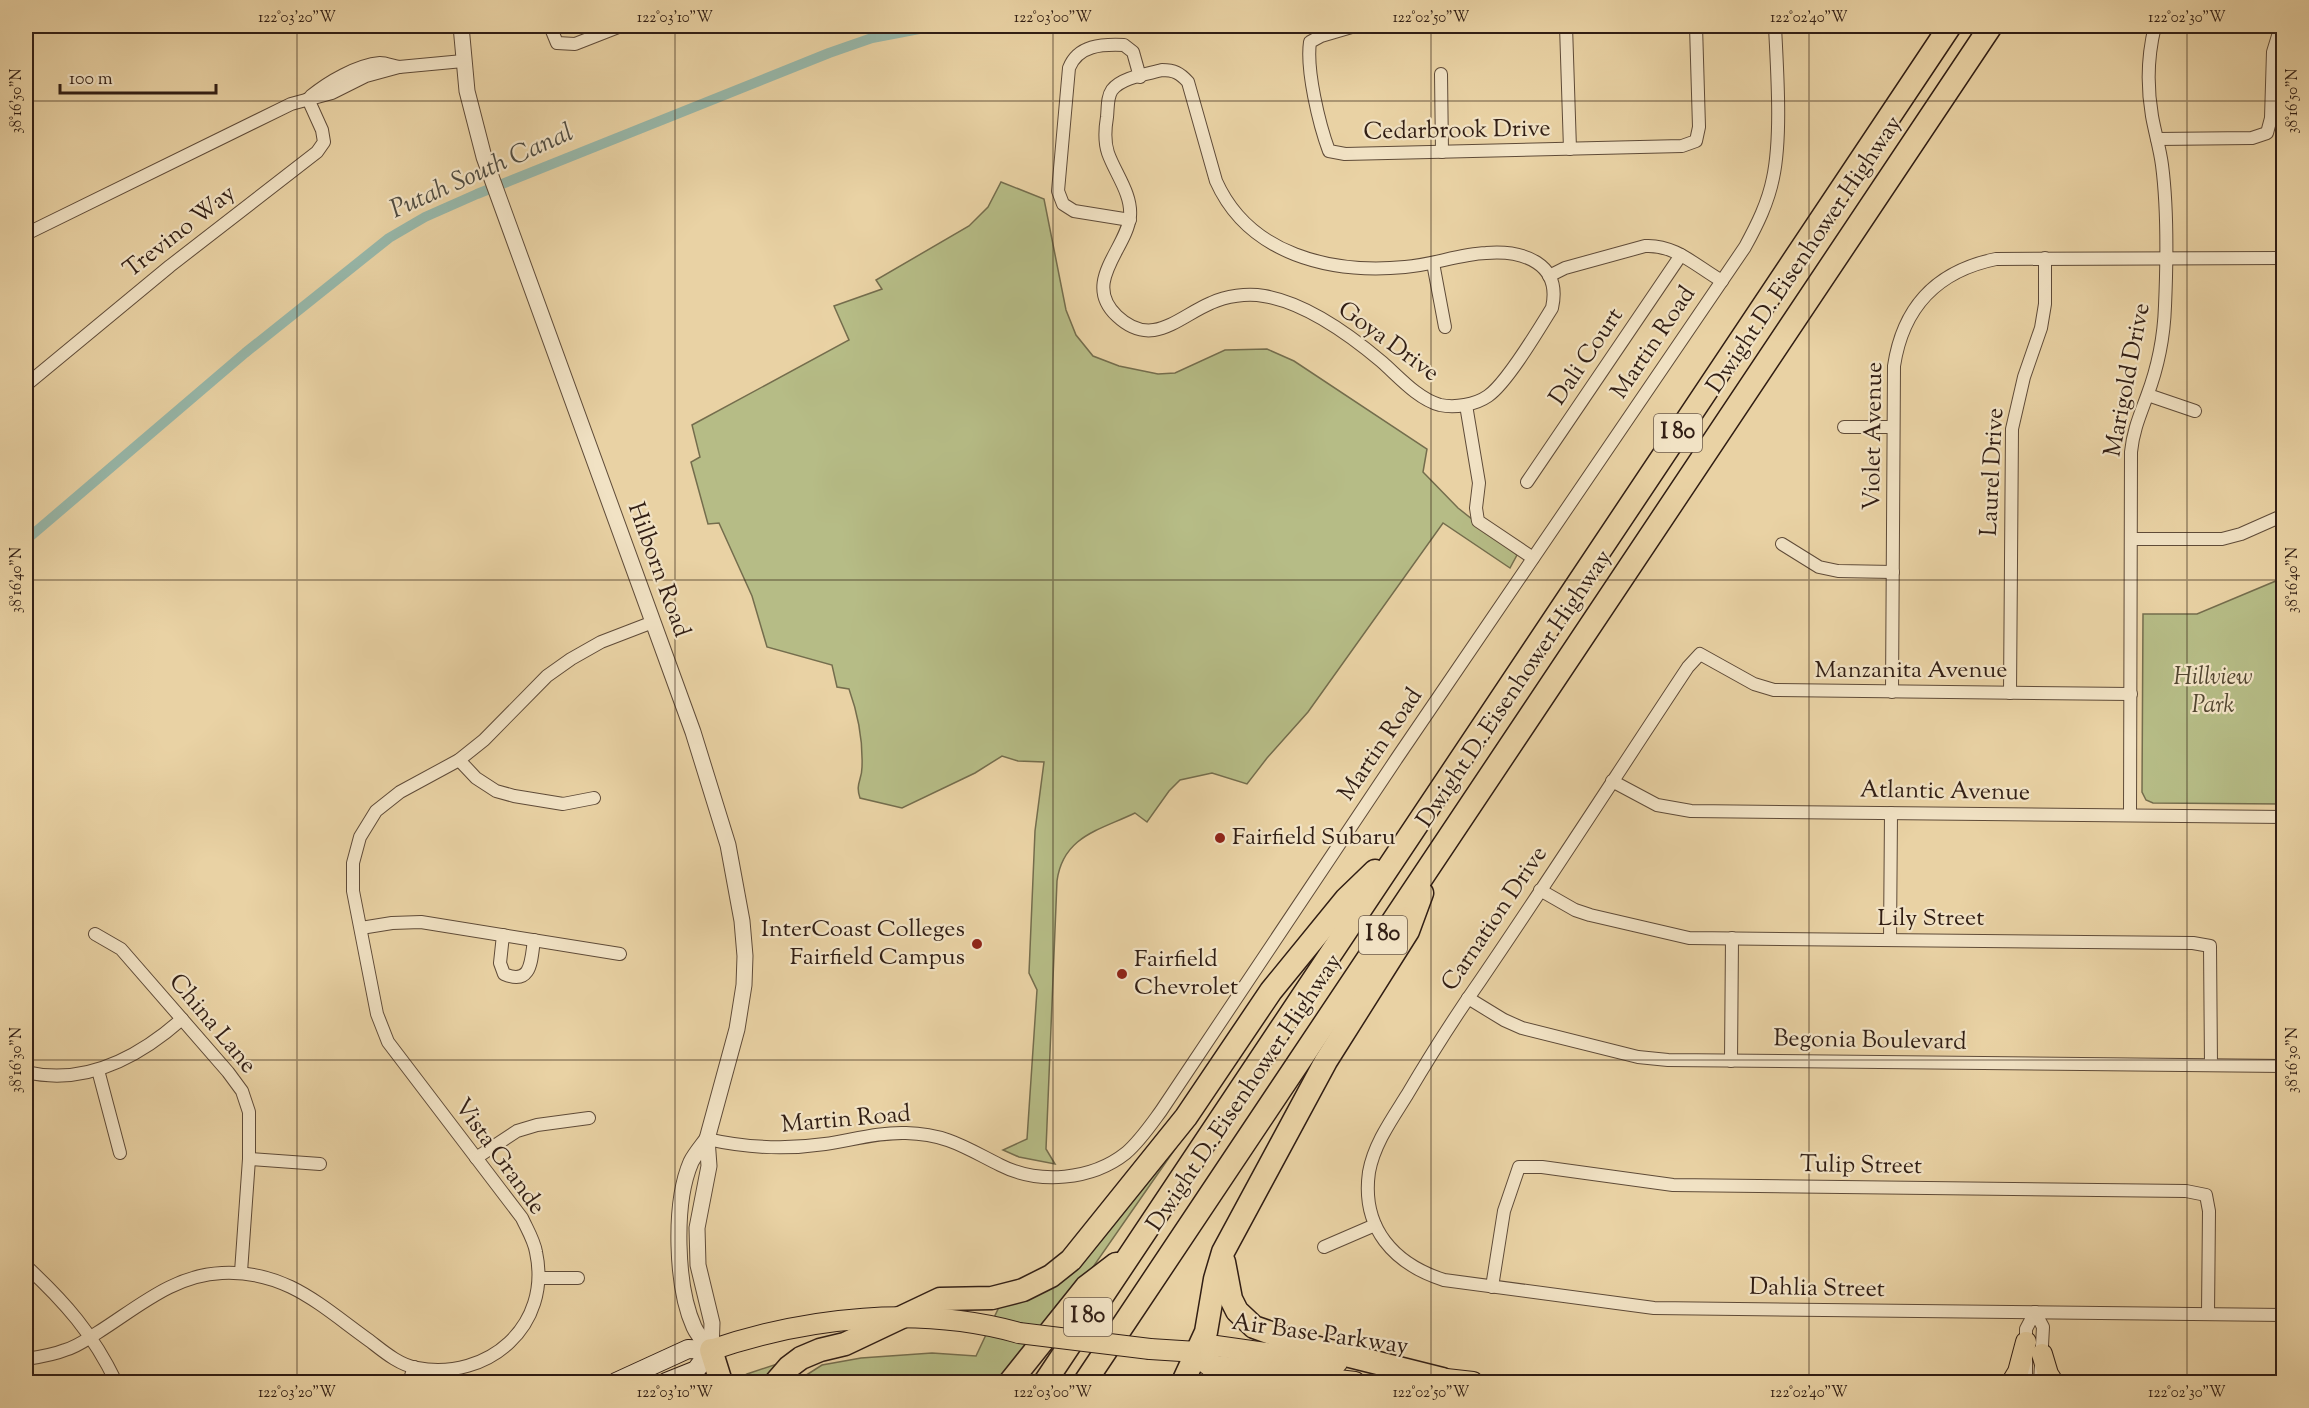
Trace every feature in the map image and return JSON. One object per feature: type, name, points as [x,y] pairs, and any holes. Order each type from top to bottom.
[{"type":"highway","name":"Dwight D. Eisenhower Highway","points":[[1045,1383],[1950,26]]},
{"type":"highway","name":"Dwight D. Eisenhower Highway","points":[[1085,1383],[1991,26]]},
{"type":"highway","points":[[776,1383],[789,1367],[801,1358],[820,1350],[845,1344],[940,1299],[992,1298],[1023,1290],[1051,1276],[1071,1260],[1186,1116],[1271,991],[1346,898],[1406,841]]},
{"type":"highway","points":[[1183,1383],[1206,1332],[1215,1279],[1223,1252],[1326,1061],[1407,931],[1436,855]]},
{"type":"highway","points":[[1010,1383],[1086,1287],[1131,1252]]},
{"type":"highway","points":[[1223,1252],[1226,1285],[1231,1299],[1237,1311],[1254,1327],[1285,1339],[1442,1379]]},
{"type":"highway","points":[[711,1350],[721,1383]]},
{"type":"main road","name":"Air Base Parkway","points":[[711,1350],[754,1336],[802,1326],[899,1318],[939,1319],[987,1324],[1019,1333],[1150,1349],[1197,1352],[1216,1346],[1473,1383]]},
{"type":"main road","points":[[2012,1383],[2034,1348],[2053,1383]]},
{"type":"main road","points":[[616,1383],[687,1350],[711,1350]]},
{"type":"main road","points":[[666,1383],[696,1370],[711,1350]]},
{"type":"main road","name":"Air Base Parkway","points":[[1197,1352],[1208,1365],[1355,1383]]},
{"type":"street","name":"Hilborn Road","points":[[461,26],[463,61],[475,127],[487,164],[653,622],[712,789],[728,844],[742,921],[745,956],[742,1006],[707,1139],[691,1163],[681,1210],[679,1249],[688,1307],[695,1329],[711,1350]]},
{"type":"street","points":[[550,26],[557,43],[575,44],[621,26]]},
{"type":"street","name":"Cedarbrook Drive","points":[[1355,26],[1321,36],[1310,42],[1308,56],[1323,136],[1329,151],[1345,154],[1682,146],[1696,141],[1699,127],[1696,26]]},
{"type":"street","points":[[1566,26],[1570,149]]},
{"type":"street","name":"Martin Road","points":[[707,1139],[774,1148],[825,1144],[889,1133],[921,1133],[963,1145],[1017,1172],[1059,1177],[1098,1169],[1126,1153],[1138,1141],[1156,1118],[1722,281],[1757,225],[1773,177],[1777,125],[1775,26]]},
{"type":"street","name":"Marigold Drive","points":[[2130,815],[2133,436],[2138,417],[2148,395],[2163,332],[2165,193],[2150,89],[2150,64],[2155,26]]},
{"type":"street","points":[[2157,139],[2252,138],[2267,133],[2271,118],[2271,70],[2281,26]]},
{"type":"street","points":[[1130,220],[1074,211],[1063,204],[1058,191],[1069,68],[1073,57],[1086,48],[1110,44],[1124,45],[1133,52],[1140,77]]},
{"type":"street","points":[[26,234],[291,104],[332,93],[366,76],[399,67],[463,61]]},
{"type":"street","points":[[308,99],[328,82],[343,76],[381,63],[399,67]]},
{"type":"street","name":"Goya Drive","points":[[1466,405],[1439,404],[1423,397],[1342,331],[1286,302],[1263,296],[1228,297],[1212,302],[1160,330],[1146,330],[1130,326],[1116,315],[1104,292],[1104,278],[1108,265],[1126,234],[1130,220],[1129,200],[1108,153],[1105,132],[1112,91],[1119,84],[1162,70],[1172,70],[1182,75],[1188,82],[1216,181],[1222,194],[1241,221],[1269,244],[1297,255],[1350,267],[1376,269],[1433,263],[1485,253],[1511,253],[1527,257],[1541,265],[1549,276]]},
{"type":"street","points":[[1441,74],[1442,152]]},
{"type":"street","points":[[343,76],[366,76]]},
{"type":"street","name":"Trevino Way","points":[[26,385],[170,266],[318,152],[324,142],[322,130],[308,99]]},
{"type":"street","points":[[1533,558],[1478,521],[1476,508],[1479,483],[1466,405],[1488,396],[1501,383],[1545,319],[1552,308],[1554,297],[1553,284],[1549,276],[1565,268],[1645,246],[1657,245],[1681,255],[1722,281]]},
{"type":"street","name":"Dali Court","points":[[1527,482],[1681,255]]},
{"type":"street","name":"Laurel Drive","points":[[2010,693],[2012,429],[2021,386],[2041,328],[2045,258]]},
{"type":"street","name":"Violet Avenue","points":[[1892,692],[1894,366],[1897,349],[1907,322],[1930,291],[1960,270],[1996,259],[2283,258]]},
{"type":"street","name":"Goya Drive","points":[[1433,263],[1445,327]]},
{"type":"street","points":[[2148,395],[2195,411]]},
{"type":"street","points":[[1844,427],[1893,427]]},
{"type":"street","points":[[2132,539],[2223,539],[2241,534],[2283,515]]},
{"type":"street","points":[[1782,544],[1819,567],[1838,571],[1893,572]]},
{"type":"street","name":"Vista Grande","points":[[26,1359],[66,1350],[91,1337],[156,1293],[185,1279],[214,1273],[240,1272],[269,1277],[292,1286],[313,1298],[390,1356],[414,1367],[440,1371],[469,1367],[492,1357],[510,1342],[527,1320],[535,1298],[538,1278],[537,1252],[522,1218],[388,1042],[377,1014],[353,881],[353,863],[360,837],[376,811],[400,792],[459,760],[484,740],[547,676],[571,658],[601,642],[653,622]]},
{"type":"street","name":"Manzanita Avenue","points":[[1700,654],[1754,684],[1774,690],[2131,694]]},
{"type":"street","name":"Carnation Drive","points":[[1375,1225],[1368,1192],[1372,1158],[1395,1115],[1468,998],[1688,667],[1700,654]]},
{"type":"street","points":[[459,760],[476,778],[496,790],[514,796],[563,804],[594,798]]},
{"type":"street","name":"Atlantic Avenue","points":[[1612,781],[1657,805],[1682,810],[2283,817]]},
{"type":"street","points":[[1890,940],[1891,813]]},
{"type":"street","name":"Lily Street","points":[[1540,890],[1575,910],[1673,935],[1732,938],[2172,942],[2210,946],[2211,1065]]},
{"type":"street","points":[[361,928],[392,922],[421,922],[620,954]]},
{"type":"street","name":"China Lane","points":[[95,934],[121,950],[242,1091],[249,1112],[249,1159],[240,1272]]},
{"type":"street","points":[[503,935],[500,963],[504,974],[513,978],[522,976],[529,970],[534,940]]},
{"type":"street","points":[[1731,1061],[1732,938]]},
{"type":"street","name":"Begonia Boulevard","points":[[1468,998],[1522,1028],[1638,1057],[1668,1060],[2283,1066]]},
{"type":"street","points":[[26,1072],[64,1075],[98,1070],[127,1059],[152,1044],[182,1019]]},
{"type":"street","points":[[98,1070],[120,1153]]},
{"type":"street","points":[[476,1158],[517,1131],[537,1125],[589,1118]]},
{"type":"street","points":[[249,1159],[320,1164]]},
{"type":"street","name":"Tulip Street","points":[[1492,1287],[1504,1210],[1519,1167],[1542,1167],[1673,1185],[2186,1191],[2206,1195],[2209,1211],[2208,1314]]},
{"type":"street","points":[[1324,1248],[1375,1225]]},
{"type":"street","name":"Dahlia Street","points":[[1375,1225],[1393,1251],[1404,1262],[1424,1274],[1444,1280],[1654,1308],[2283,1315]]},
{"type":"street","points":[[26,1266],[54,1292],[91,1337],[116,1383]]},
{"type":"street","points":[[538,1278],[578,1278]]},
{"type":"street","points":[[2035,1312],[2026,1329],[2034,1348],[2040,1383]]},
{"type":"street","points":[[2026,1383],[2034,1348],[2043,1327],[2035,1312]]},
{"type":"street","points":[[409,1383],[414,1367]]},
{"type":"green space","points":[[1001,182],[1044,199],[1066,310],[1076,335],[1093,356],[1119,366],[1158,374],[1175,373],[1225,350],[1267,349],[1294,361],[1427,449],[1423,472],[1458,508],[1517,555],[1510,568],[1443,523],[1308,712],[1247,784],[1212,773],[1180,780],[1169,791],[1147,822],[1135,813],[1085,836],[1067,854],[1057,881],[1046,1149],[1055,1164],[1019,1157],[1003,1150],[1027,1139],[1037,990],[1029,973],[1035,831],[1044,762],[1018,761],[1002,756],[975,773],[902,808],[860,798],[858,785],[862,771],[861,737],[849,689],[837,687],[832,665],[767,647],[752,596],[719,523],[708,524],[691,462],[700,457],[692,425],[849,340],[834,306],[882,289],[876,280],[969,226],[988,207]]},
{"type":"green space","name":"Hillview Park","points":[[2283,578],[2283,804],[2153,803],[2146,800],[2142,792],[2143,614],[2197,614]]},
{"type":"green space","points":[[1182,1139],[1013,1382],[733,1382],[747,1374],[777,1364],[797,1381],[822,1365],[861,1358],[932,1353],[976,1356],[1000,1305],[1029,1297]]},
{"type":"waterway","name":"Putah South Canal","points":[[26,540],[245,353],[389,238],[425,217],[829,53],[872,38],[935,26]]},
{"type":"place","name":"Fairfield Subaru","points":[[1220,838]]},
{"type":"place","name":"InterCoast Colleges Fairfield Campus","points":[[977,944]]},
{"type":"place","name":"Fairfield Chevrolet","points":[[1122,974]]}]
